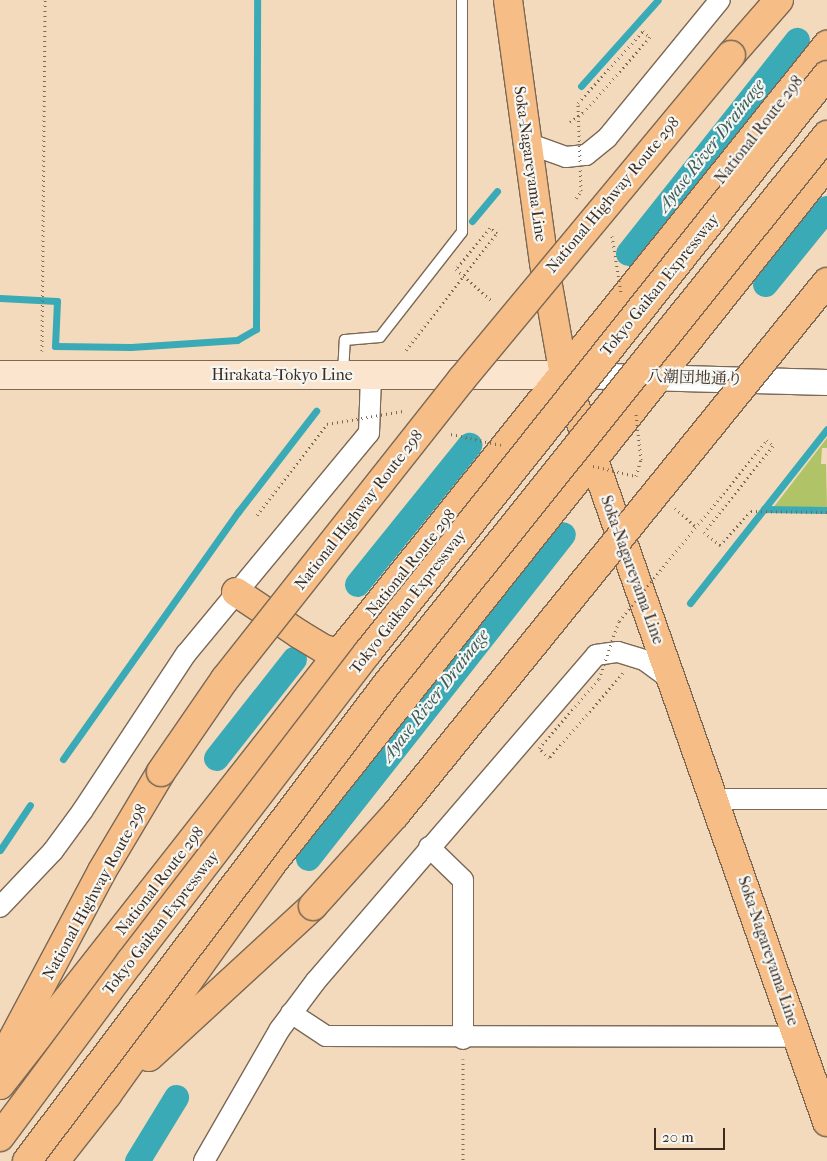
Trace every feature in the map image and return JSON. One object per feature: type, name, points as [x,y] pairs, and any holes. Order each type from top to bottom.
[{"type":"main road","name":"Soka-Nagareyama Line","points":[[508,0],[527,143],[564,375],[593,462],[799,1037],[827,1122]]},
{"type":"main road","name":"National Highway Route 298","points":[[0,1063],[102,871],[161,772],[225,680],[462,380],[731,54],[779,0]]},
{"type":"main road","name":"National Route 298","points":[[0,1085],[339,653],[564,375],[827,44]]},
{"type":"main road","name":"Tokyo Gaikan Expressway","points":[[0,1137],[130,962],[368,652],[827,75]]},
{"type":"main road","name":"Tokyo Gaikan Expressway","points":[[26,1161],[386,685],[827,135]]},
{"type":"main road","points":[[55,1161],[107,1095],[272,865],[661,377],[827,165]]},
{"type":"main road","points":[[107,1095],[313,906],[418,787],[827,282]]},
{"type":"main road","name":"Hirakata-Tokyo Line","points":[[0,374],[564,375]]},
{"type":"main road","points":[[236,592],[324,649],[339,653]]},
{"type":"street","points":[[527,143],[566,157],[586,155],[607,138],[720,0]]},
{"type":"street","name":"八潮団地通り","points":[[564,375],[827,382]]},
{"type":"street","points":[[0,907],[52,851],[106,776],[175,670],[236,592],[369,432],[370,376]]},
{"type":"street","points":[[204,1161],[291,1013],[429,846],[596,655],[618,652],[644,660],[673,681]]},
{"type":"street","points":[[715,799],[827,800]]},
{"type":"street","points":[[429,846],[463,880],[462,1039]]},
{"type":"street","points":[[291,1013],[326,1036],[462,1039],[799,1037]]},
{"type":"lane","points":[[343,375],[346,340],[380,338],[462,232],[462,0]]},
{"type":"path","points":[[42,374],[46,0]]},
{"type":"path","points":[[570,122],[584,112],[650,38],[643,31],[578,103],[581,191],[572,204]]},
{"type":"path","points":[[396,351],[405,352],[497,233],[490,228],[456,269],[493,302]]},
{"type":"path","points":[[487,310],[499,294]]},
{"type":"path","points":[[257,515],[328,424],[404,410],[409,405]]},
{"type":"path","points":[[623,673],[549,758],[539,748],[599,679],[619,621],[767,440],[773,446],[704,532],[720,545],[751,512],[827,512]]},
{"type":"path","points":[[462,1039],[463,1161]]},
{"type":"green space","points":[[827,438],[827,448],[822,448],[821,464],[826,464],[827,508],[773,508]]},
{"type":"waterway","points":[[0,298],[57,301],[55,346],[131,347],[237,340],[256,329],[257,0]]},
{"type":"waterway","points":[[581,86],[658,0]]},
{"type":"waterway","name":"Ayase River Drainage","points":[[628,253],[797,40]]},
{"type":"waterway","points":[[472,221],[497,191]]},
{"type":"waterway","name":"Ayase River Drainage","points":[[765,284],[827,208]]},
{"type":"waterway","points":[[63,759],[238,512],[316,411]]},
{"type":"waterway","points":[[690,603],[827,429]]},
{"type":"waterway","name":"Ayase River Drainage","points":[[357,584],[469,445]]},
{"type":"waterway","points":[[764,509],[827,510]]},
{"type":"waterway","name":"Ayase River Drainage","points":[[308,858],[563,534]]},
{"type":"waterway","name":"Ayase River Drainage","points":[[216,758],[294,659]]},
{"type":"waterway","points":[[0,850],[30,805]]},
{"type":"waterway","name":"Ayase River Drainage","points":[[137,1161],[176,1097]]}]
